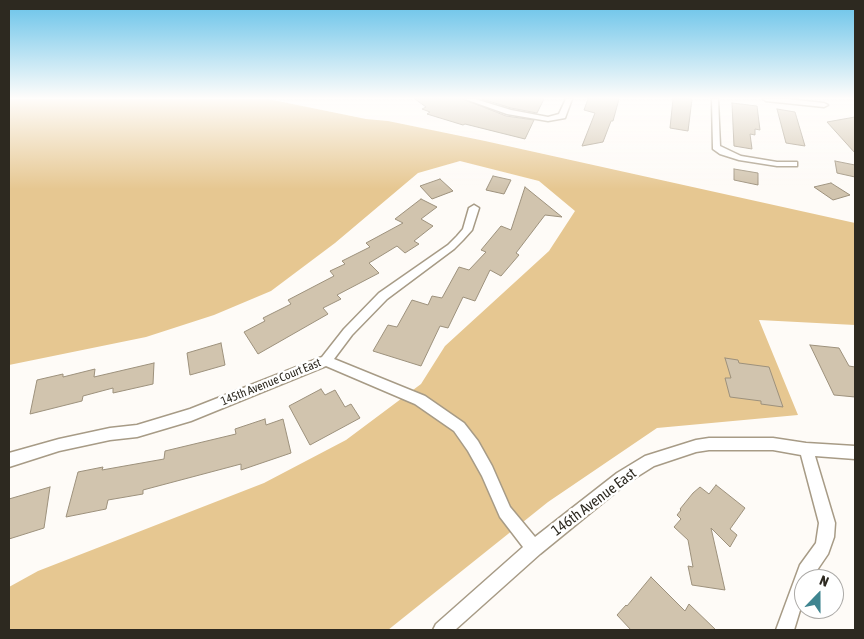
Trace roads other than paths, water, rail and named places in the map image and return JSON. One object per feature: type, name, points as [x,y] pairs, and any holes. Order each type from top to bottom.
[{"type":"street","points":[[715,129],[715,144],[723,152],[739,158],[777,164],[794,164]]},
{"type":"street","name":"145th Avenue Court East","points":[[9,460],[59,445],[110,434],[137,431],[191,415],[326,361],[348,332],[383,296],[451,247],[460,238],[466,230],[474,208]]},
{"type":"street","points":[[326,361],[420,400],[459,427],[473,446],[487,471],[505,512],[534,548]]},
{"type":"street","name":"146th Avenue East","points":[[442,630],[534,548],[622,478],[650,461],[696,446],[709,444],[773,444],[806,449],[855,452]]},
{"type":"street","points":[[786,630],[803,579],[826,538],[827,523],[806,449]]}]
